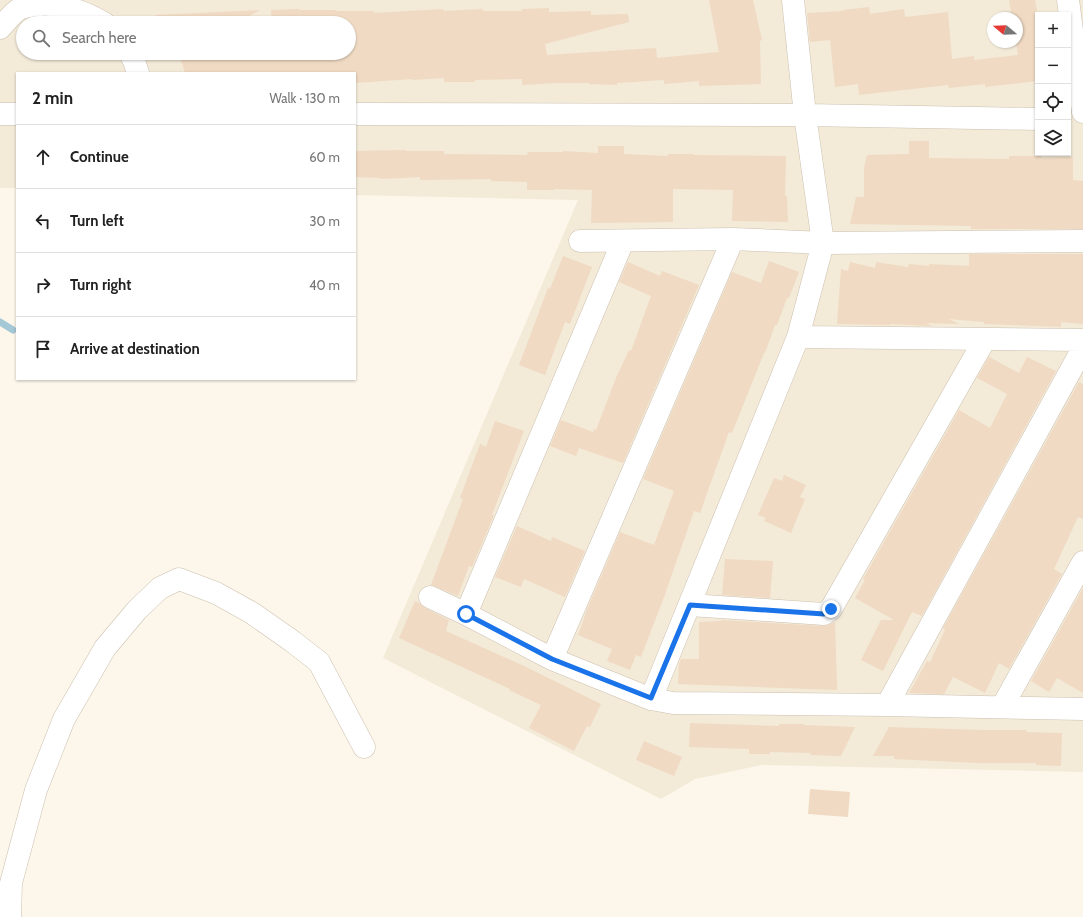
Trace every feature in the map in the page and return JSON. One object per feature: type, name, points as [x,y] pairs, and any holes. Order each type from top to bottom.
[{"type":"street","points":[[651,698],[798,337],[823,243],[805,115],[793,0]]},
{"type":"street","points":[[1068,0],[1083,112]]},
{"type":"street","points":[[0,28],[19,9],[35,4],[53,1],[83,11],[92,16]]},
{"type":"street","points":[[134,60],[138,72]]},
{"type":"street","points":[[0,114],[16,114]]},
{"type":"street","points":[[356,114],[805,115],[1035,119]]},
{"type":"street","points":[[1071,120],[1083,120]]},
{"type":"street","points":[[552,659],[733,239]]},
{"type":"street","points":[[580,241],[733,239],[823,243],[1083,241]]},
{"type":"street","points":[[466,614],[624,241]]},
{"type":"street","points":[[798,337],[1083,340]]},
{"type":"street","points":[[690,605],[824,614],[828,612],[985,339]]},
{"type":"street","points":[[887,705],[1083,348]]},
{"type":"street","points":[[1002,707],[1083,562]]},
{"type":"street","points":[[10,917],[11,883],[36,790],[64,719],[106,648],[137,610],[160,588],[179,579],[216,593],[252,614],[292,641],[319,662],[364,747]]},
{"type":"street","points":[[430,597],[552,659],[651,698],[673,703],[1083,709]]},
{"type":"shaded area","points":[[0,0],[1083,0],[1083,772],[762,765],[695,779],[661,799],[383,658],[578,200],[356,195],[356,72],[16,72],[16,188],[0,188]]},
{"type":"building","points":[[709,0],[753,0],[762,40],[760,41],[761,84],[699,86],[699,81],[664,84],[664,80],[617,83],[617,85],[556,83],[522,85],[522,79],[444,82],[444,78],[356,83],[356,72],[185,72],[181,60],[356,60],[356,16],[271,16],[271,10],[299,9],[374,11],[374,13],[443,9],[444,11],[483,9],[483,11],[522,11],[522,9],[549,8],[549,12],[591,11],[591,15],[628,14],[629,22],[545,44],[547,55],[656,48],[657,58],[719,52]]},
{"type":"building","points":[[1009,0],[1035,0],[1037,12],[1035,12],[1035,81],[985,87],[985,84],[949,88],[948,85],[859,95],[858,84],[835,87],[830,40],[810,42],[807,13],[843,11],[869,7],[870,14],[904,9],[905,17],[948,12],[952,59],[974,56],[974,60],[1018,55],[1017,48],[1023,48],[1023,12],[1011,12]]},
{"type":"building","points":[[260,10],[249,16],[155,15]]},
{"type":"building","points":[[909,141],[929,141],[929,158],[1009,159],[1009,156],[1041,156],[1041,158],[1073,157],[1073,180],[1083,181],[1083,229],[971,229],[971,226],[850,224],[856,197],[864,197],[864,168],[867,155],[909,154]]},
{"type":"building","points":[[598,146],[624,146],[624,154],[668,156],[668,154],[694,154],[786,156],[785,196],[787,196],[788,222],[732,221],[733,190],[673,189],[673,222],[591,223],[592,190],[527,190],[527,182],[491,181],[491,179],[420,180],[420,177],[381,179],[356,177],[356,151],[405,150],[444,151],[444,154],[527,155],[528,152],[563,151],[598,153]]},
{"type":"building","points":[[969,254],[1083,254],[1083,324],[1061,322],[1061,327],[984,324],[984,322],[949,319],[959,324],[926,323],[932,326],[837,324],[841,269],[848,271],[850,262],[875,268],[876,262],[908,267],[909,264],[929,266],[929,264],[969,266]]},
{"type":"building","points":[[563,256],[592,267],[570,324],[565,322],[545,375],[519,365],[548,288],[550,289]]},
{"type":"building","points":[[769,261],[799,272],[777,325],[775,325],[732,433],[729,432],[700,513],[694,511],[641,657],[636,655],[630,670],[607,661],[612,649],[578,635],[588,607],[620,532],[654,545],[674,491],[643,479],[732,272],[761,283]]},
{"type":"building","points":[[628,262],[660,276],[662,271],[699,285],[623,463],[579,448],[576,456],[550,446],[561,420],[593,432],[594,429],[596,430],[616,378],[629,350],[631,351],[651,296],[619,282]]},
{"type":"building","points":[[989,357],[1019,373],[1027,357],[1056,371],[922,616],[912,612],[883,671],[861,660],[881,620],[894,620],[855,598],[865,580],[863,579],[959,410],[990,428],[1007,394],[977,378]]},
{"type":"building","points":[[1079,382],[1083,384],[1083,519],[1078,517],[1054,569],[1062,574],[1009,669],[999,663],[985,693],[953,677],[944,694],[909,693],[927,661],[930,662],[945,630],[943,628]]},
{"type":"building","points":[[495,421],[524,431],[492,515],[494,515],[472,567],[469,566],[458,596],[431,585],[463,499],[460,498],[480,444],[486,447]]},
{"type":"building","points":[[784,475],[806,485],[800,497],[805,499],[791,533],[764,521],[766,518],[758,515],[774,478],[782,481]]},
{"type":"building","points":[[517,526],[551,541],[552,537],[585,551],[565,597],[524,579],[521,587],[495,577]]},
{"type":"building","points":[[725,559],[773,561],[770,598],[722,595]]},
{"type":"building","points":[[1083,588],[1083,693],[1057,678],[1049,692],[1031,681]]},
{"type":"building","points":[[415,601],[425,608],[449,620],[446,631],[522,665],[601,704],[590,727],[587,726],[574,751],[529,728],[541,705],[509,690],[510,689],[399,638]]},
{"type":"building","points":[[721,620],[823,626],[835,622],[837,690],[678,684],[679,664],[681,659],[699,659],[699,622]]},
{"type":"building","points":[[690,723],[779,726],[779,724],[804,724],[855,727],[841,756],[810,755],[811,753],[770,752],[770,754],[749,754],[749,749],[689,747]]},
{"type":"building","points":[[889,727],[1027,730],[1026,732],[1062,733],[1061,766],[1036,765],[1036,763],[977,763],[894,759],[894,756],[873,756]]},
{"type":"building","points":[[644,741],[682,757],[674,776],[636,760]]},
{"type":"building","points":[[810,789],[850,792],[848,817],[808,814]]},
{"type":"waterway","points":[[0,322],[13,330]]},
{"type":"route","points":[[466,614],[552,659],[651,698],[690,605],[824,614],[831,609]]}]
